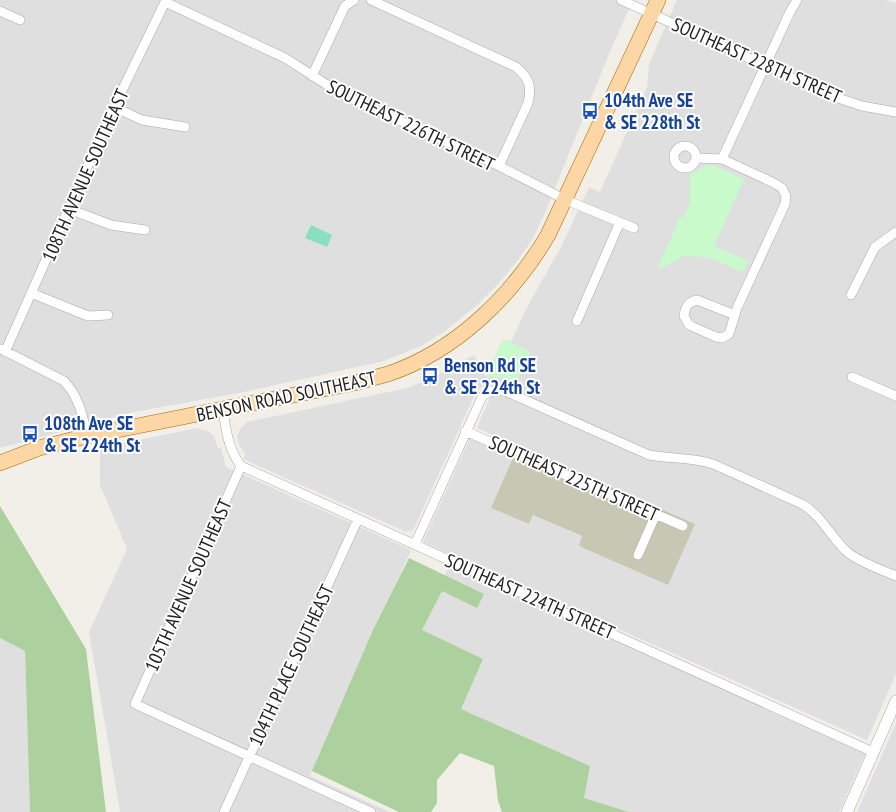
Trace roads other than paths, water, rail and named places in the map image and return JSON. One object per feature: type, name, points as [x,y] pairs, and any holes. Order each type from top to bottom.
[{"type":"main road","name":"BENSON ROAD SOUTHEAST","points":[[0,463],[40,448],[87,436],[354,383],[389,373],[422,358],[457,338],[486,313],[518,281],[535,258],[566,200],[655,7]]},
{"type":"street","points":[[312,76],[345,6],[354,0]]},
{"type":"street","points":[[370,0],[516,67],[525,75],[530,93],[528,103],[499,166]]},
{"type":"street","name":"SOUTHEAST 228TH STREET","points":[[622,0],[655,7],[765,65],[836,96],[862,106],[896,112]]},
{"type":"street","points":[[722,159],[797,0]]},
{"type":"street","name":"SOUTHEAST 226TH STREET","points":[[166,1],[285,58],[343,96],[499,166],[566,200],[634,228]]},
{"type":"street","name":"108TH AVENUE SOUTHEAST","points":[[3,350],[32,293],[114,107],[166,1]]},
{"type":"street","points":[[0,11],[20,20]]},
{"type":"street","points":[[114,107],[142,120],[185,127]]},
{"type":"street","points":[[696,158],[722,159],[774,183],[782,188],[786,196],[786,204],[735,315],[729,334],[722,338],[716,337],[689,325],[684,316],[687,306],[693,300],[735,315]]},
{"type":"street","points":[[69,209],[111,226],[145,230]]},
{"type":"street","points":[[576,321],[620,222]]},
{"type":"street","points":[[851,295],[875,247],[896,232]]},
{"type":"street","points":[[32,293],[88,316],[108,314]]},
{"type":"street","points":[[3,350],[52,374],[70,387],[80,405],[87,436]]},
{"type":"street","points":[[852,377],[896,396]]},
{"type":"street","points":[[416,544],[465,431],[482,397],[493,390],[505,391],[649,455],[707,462],[802,504],[814,512],[847,551],[858,559],[896,576]]},
{"type":"street","points":[[222,410],[228,441],[235,458],[241,466]]},
{"type":"street","name":"SOUTHEAST 225TH STREET","points":[[465,431],[683,526]]},
{"type":"street","name":"SOUTHEAST 224TH STREET","points":[[241,466],[873,752]]},
{"type":"street","name":"105TH AVENUE SOUTHEAST","points":[[241,466],[135,704],[249,756]]},
{"type":"street","points":[[638,555],[656,514]]},
{"type":"street","name":"104TH PLACE SOUTHEAST","points":[[224,812],[358,519]]},
{"type":"street","points":[[847,812],[896,701]]},
{"type":"street","points":[[249,756],[365,811]]},
{"type":"place","name":"104th Ave SE & SE 228th St","points":[[590,111]]},
{"type":"place","name":"Benson Rd SE & SE 224th St","points":[[430,376]]},
{"type":"place","name":"108th Ave SE & SE 224th St","points":[[30,434]]}]
